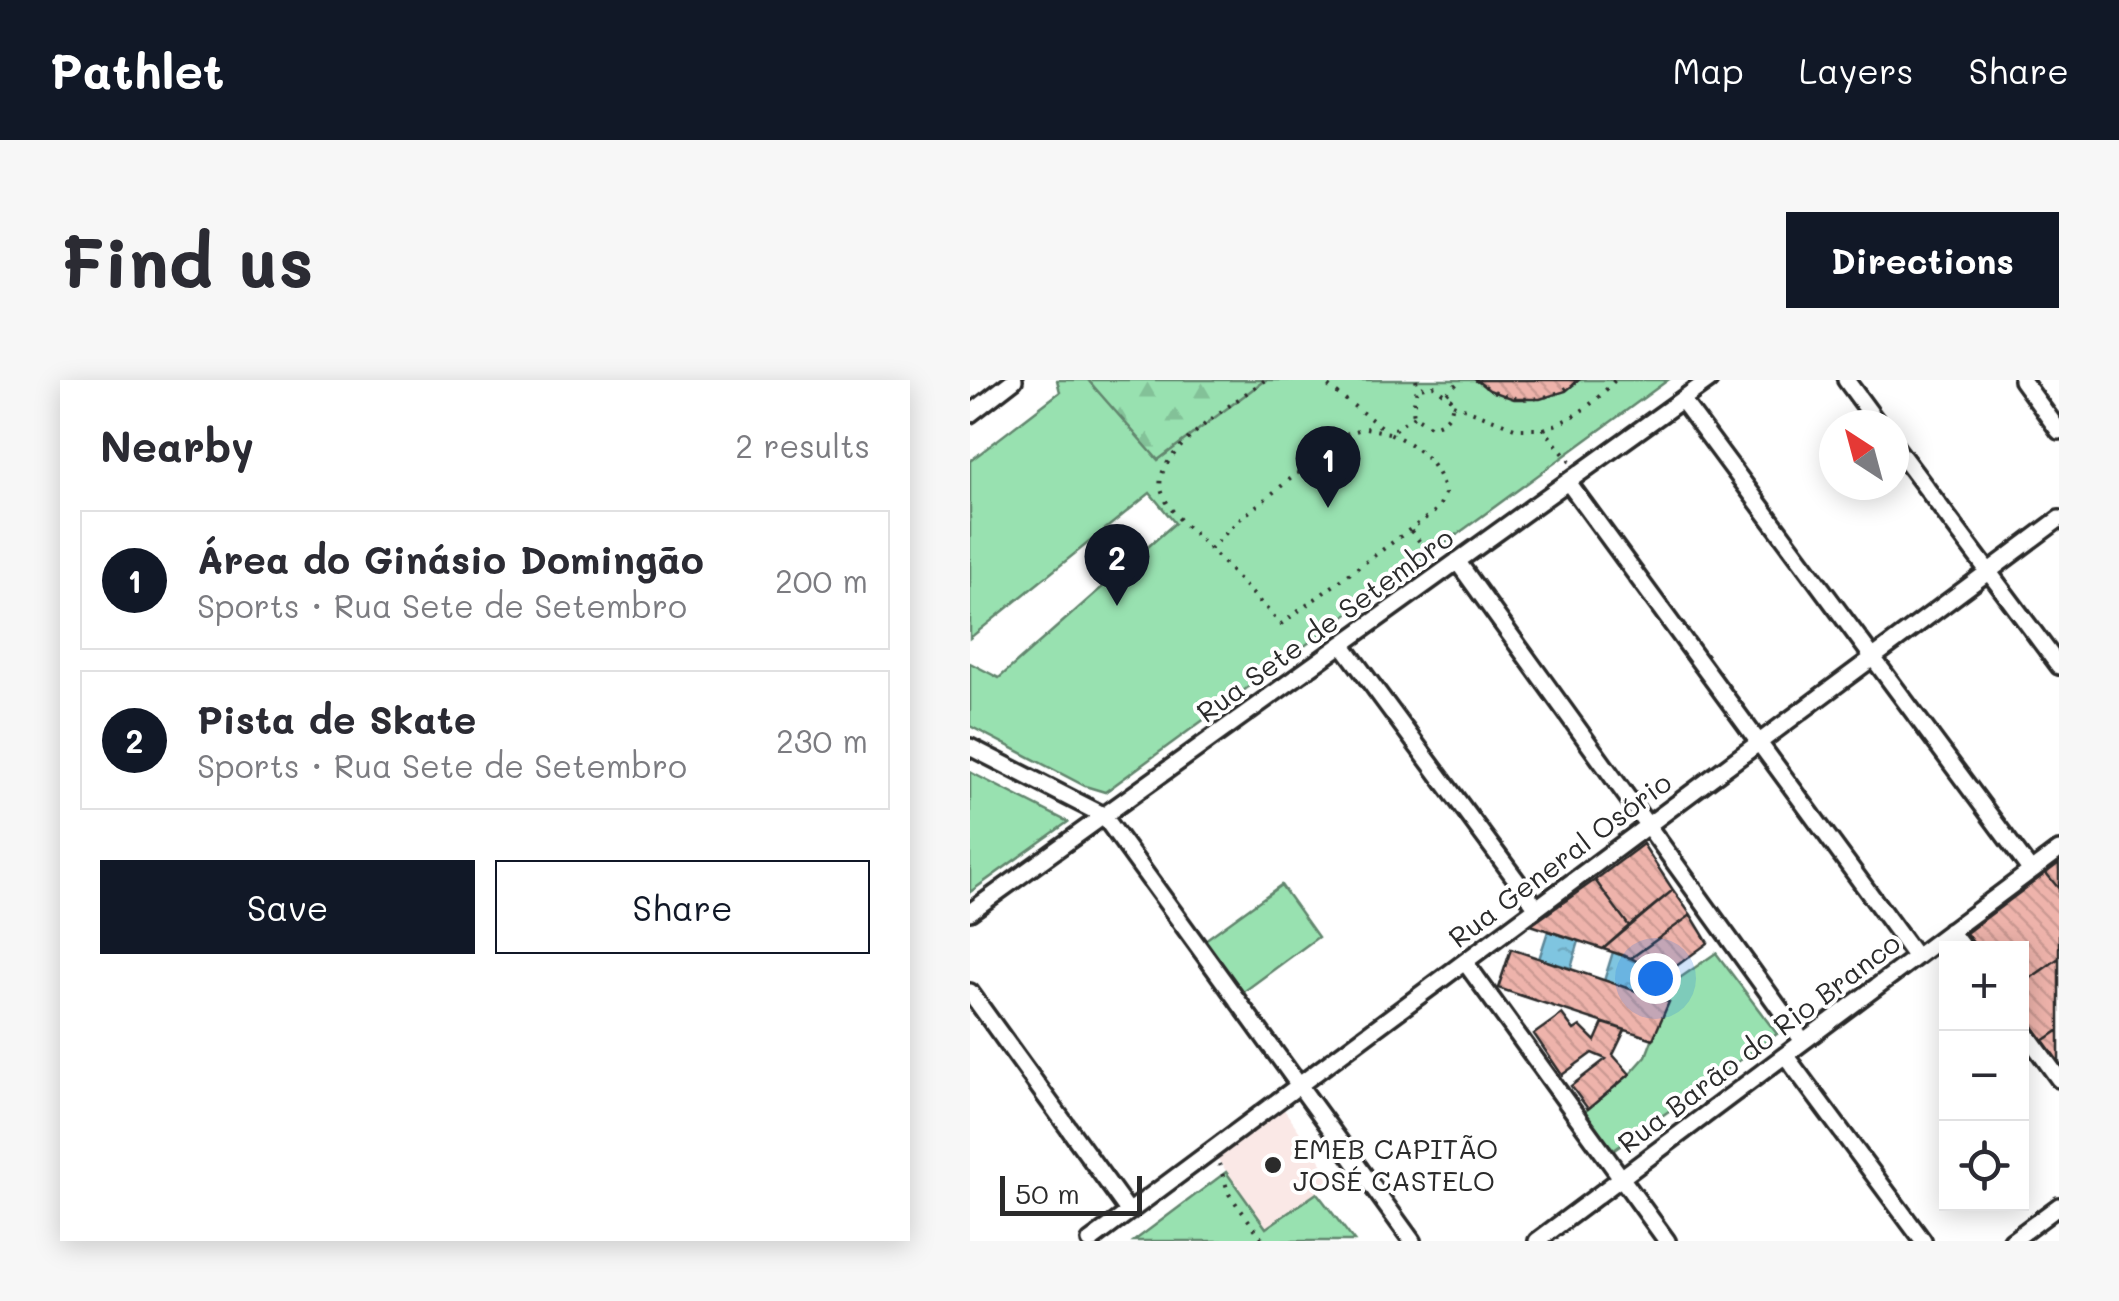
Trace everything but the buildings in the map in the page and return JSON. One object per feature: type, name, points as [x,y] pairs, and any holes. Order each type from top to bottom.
[{"type":"street","points":[[970,414],[1014,380]]},
{"type":"street","name":"Rua Sete de Setembro","points":[[970,912],[1709,380]]},
{"type":"street","points":[[1846,380],[1868,410]]},
{"type":"street","points":[[2022,380],[2059,431]]},
{"type":"street","points":[[1682,400],[2032,870]]},
{"type":"street","points":[[1909,465],[2059,666]]},
{"type":"street","points":[[1573,477],[1759,743],[1916,957]]},
{"type":"street","name":"Rua General Osório","points":[[1090,1241],[2059,519]]},
{"type":"street","points":[[1450,566],[1648,826],[1803,1041]]},
{"type":"street","points":[[1342,644],[1537,908]]},
{"type":"street","points":[[970,746],[1103,815],[1412,1241]]},
{"type":"street","name":"Rua Barão do Rio Branco","points":[[1536,1241],[2059,850]]},
{"type":"street","points":[[1950,931],[1958,941]]},
{"type":"street","points":[[1465,962],[1667,1241]]},
{"type":"street","points":[[970,992],[1130,1212]]},
{"type":"street","points":[[2024,1031],[2059,1079]]},
{"type":"street","points":[[1785,1055],[1923,1241]]},
{"type":"street","points":[[2012,1241],[2059,1206]]},
{"type":"path","points":[[1265,380],[1199,429],[1168,461],[1160,480],[1162,492],[1174,510],[1281,624],[1411,530],[1438,508],[1445,494],[1441,478],[1426,456],[1320,380]]},
{"type":"path","points":[[1416,380],[1414,416],[1423,424],[1437,426],[1448,417],[1453,404]]},
{"type":"path","points":[[1447,393],[1461,380]]},
{"type":"path","points":[[1476,380],[1489,390],[1514,399],[1540,399],[1566,391],[1579,380]]},
{"type":"path","points":[[1418,388],[1434,386],[1447,393],[1453,404],[1518,429],[1544,429],[1568,421],[1598,400],[1615,380]]},
{"type":"path","points":[[1210,549],[1240,519],[1348,432],[1358,428],[1389,432],[1414,416]]},
{"type":"path","points":[[1544,429],[1573,477]]},
{"type":"path","points":[[1411,530],[1450,566]]},
{"type":"path","points":[[1217,1158],[1230,1194],[1264,1241]]},
{"type":"shaded area","name":"EMEB CAPITÃO JOSÉ CASTELO","points":[[1283,1108],[1334,1181],[1267,1229],[1217,1158]]},
{"type":"green space","points":[[1057,380],[1668,380],[1105,792],[1085,786],[970,726],[970,663],[999,678],[1175,523],[1150,493],[970,638],[970,461],[1060,392]]},
{"type":"green space","points":[[1088,380],[1265,380],[1158,460]]},
{"type":"green space","points":[[970,772],[1068,822],[970,892]]},
{"type":"green space","points":[[1281,885],[1318,937],[1242,993],[1205,940]]},
{"type":"green space","points":[[1716,953],[1777,1034],[1614,1150],[1583,1113],[1646,1056],[1674,982]]},
{"type":"green space","points":[[1226,1172],[1266,1228],[1317,1193],[1354,1241],[1134,1241]]},
{"type":"water","points":[[1548,931],[1579,941],[1571,968],[1539,959]]},
{"type":"water","points":[[1613,952],[1646,966],[1635,991],[1604,981]]},
{"type":"place","name":"Área do Ginásio Domingão","points":[[1328,508]]},
{"type":"place","name":"Pista de Skate","points":[[1117,606]]},
{"type":"place","name":"EMEB CAPITÃO JOSÉ CASTELO","points":[[1273,1165]]}]
